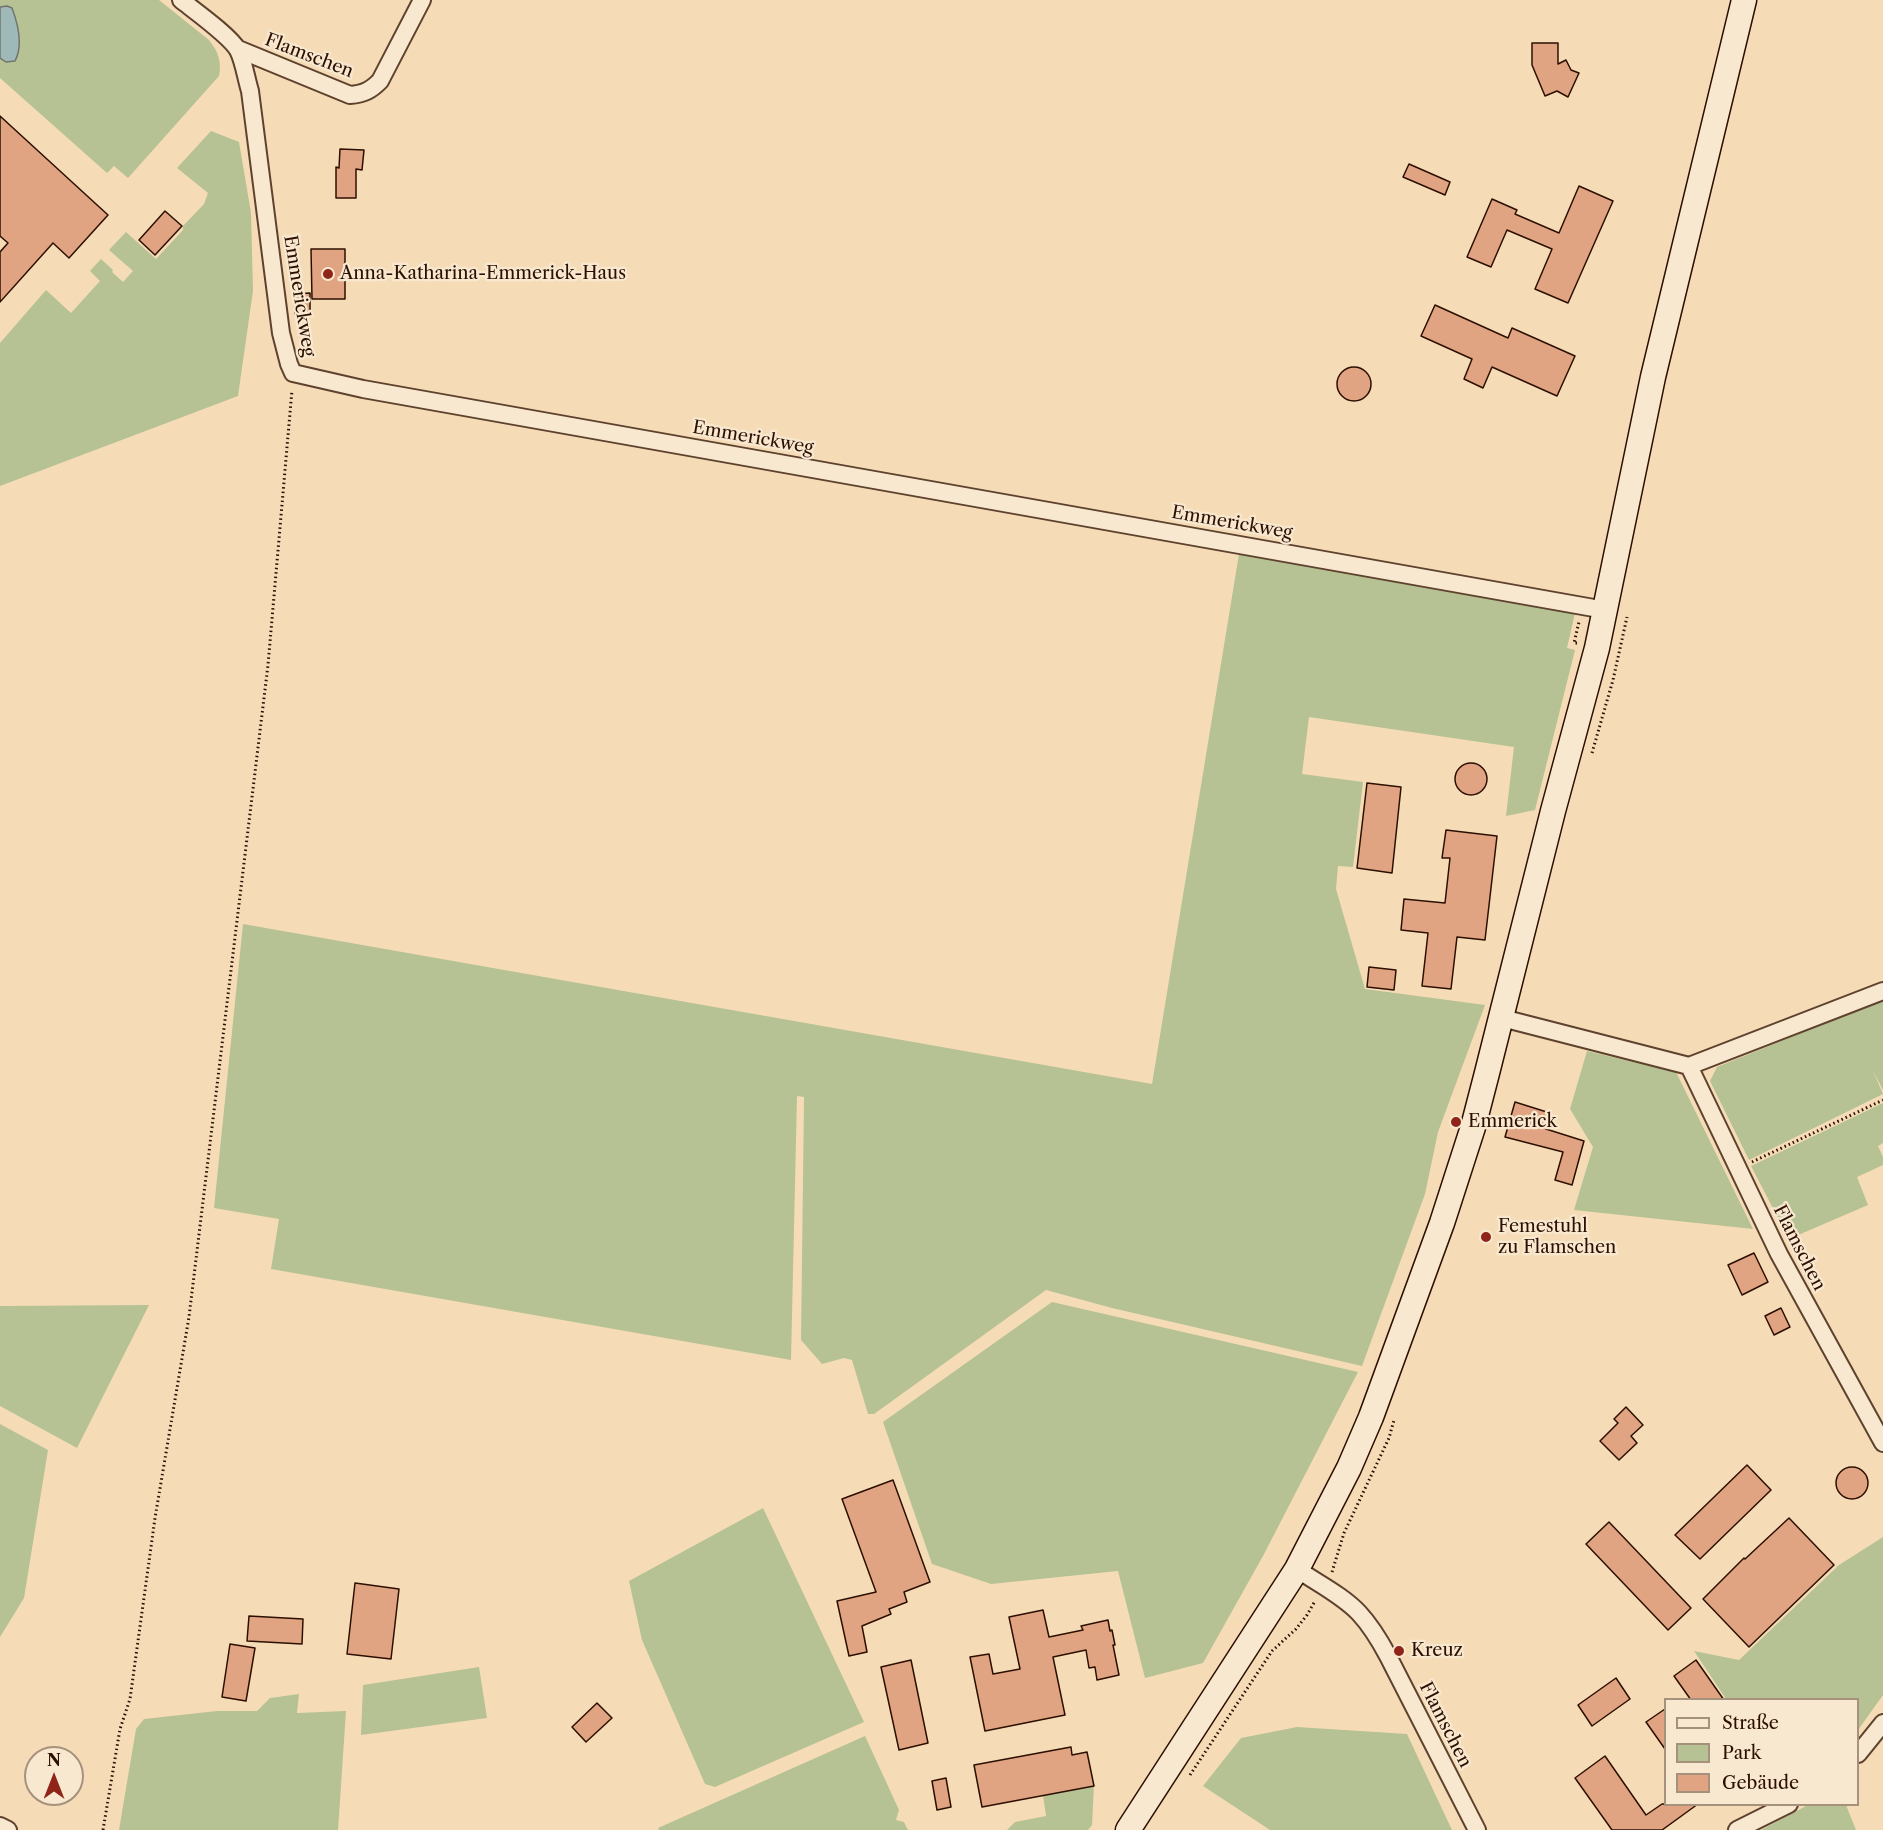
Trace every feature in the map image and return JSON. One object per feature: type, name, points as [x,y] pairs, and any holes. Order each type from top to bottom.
[{"type":"main road","points":[[1128,1830],[1298,1569],[1349,1468],[1371,1417],[1442,1223],[1473,1127],[1502,1018],[1605,610],[1653,377],[1744,0]]},
{"type":"street","points":[[181,0],[238,49]]},
{"type":"street","name":"Flamschen","points":[[238,49],[350,95],[362,94],[381,81],[422,0]]},
{"type":"street","name":"Emmerickweg","points":[[238,49],[250,91],[281,333],[288,364],[294,373],[363,389],[1605,610]]},
{"type":"street","points":[[1502,1018],[1689,1066],[1883,991]]},
{"type":"street","name":"Flamschen","points":[[1689,1066],[1779,1254],[1883,1443]]},
{"type":"street","name":"Flamschen","points":[[1298,1569],[1358,1612],[1373,1631],[1389,1656],[1477,1830]]},
{"type":"street","points":[[1859,1752],[1883,1723]]},
{"type":"street","points":[[1737,1830],[1785,1806]]},
{"type":"street","points":[[0,1826],[8,1830]]},
{"type":"path","points":[[102,1830],[120,1729],[130,1700],[155,1518],[189,1317],[267,665],[294,373]]},
{"type":"path","points":[[1752,1162],[1883,1100]]},
{"type":"green space","points":[[0,0],[159,0],[209,40],[219,57],[219,76],[128,178],[114,166],[107,173],[0,78],[0,58],[6,62],[18,54],[18,40],[14,17],[6,6],[0,7]]},
{"type":"green space","points":[[211,131],[239,142],[251,213],[253,291],[238,396],[0,486],[0,343],[46,290],[71,313],[100,281],[90,271],[101,259],[123,282],[133,271],[109,250],[126,232],[156,259],[204,204],[208,193],[177,168]]},
{"type":"green space","points":[[1239,554],[1575,613],[1567,648],[1575,650],[1535,810],[1506,816],[1514,747],[1309,717],[1302,774],[1363,782],[1353,867],[1338,866],[1336,889],[1365,989],[1485,1005],[1438,1132],[1425,1194],[1362,1366],[1112,1308],[1046,1290],[874,1414],[868,1414],[852,1360],[844,1358],[822,1364],[801,1340],[804,1097],[797,1096],[791,1360],[271,1269],[279,1219],[214,1208],[243,924],[1152,1084]]},
{"type":"green space","points":[[1883,1000],[1883,1090],[1873,1071],[1883,1094],[1749,1160],[1710,1081],[1717,1067]]},
{"type":"green space","points":[[1587,1051],[1676,1072],[1753,1229],[1574,1210],[1593,1147],[1570,1109]]},
{"type":"green space","points":[[1883,1103],[1883,1143],[1878,1146],[1883,1157],[1883,1165],[1857,1177],[1868,1205],[1789,1239],[1751,1166]]},
{"type":"green space","points":[[1052,1302],[1358,1372],[1263,1556],[1203,1663],[1145,1678],[1118,1571],[991,1584],[932,1564],[883,1422]]},
{"type":"green space","points":[[149,1305],[77,1448],[0,1406],[0,1306]]},
{"type":"green space","points":[[0,1424],[48,1450],[24,1598],[0,1637]]},
{"type":"green space","points":[[763,1508],[864,1722],[715,1787],[705,1784],[642,1640],[629,1581]]},
{"type":"green space","points":[[1883,1537],[1883,1695],[1859,1729],[1859,1698],[1725,1698],[1694,1651],[1739,1660],[1839,1565]]},
{"type":"green space","points":[[479,1667],[487,1718],[361,1735],[363,1685]]},
{"type":"green space","points":[[299,1694],[297,1713],[346,1711],[338,1830],[119,1830],[136,1729],[144,1719],[217,1711],[257,1711],[270,1698]]},
{"type":"green space","points":[[1297,1727],[1407,1734],[1452,1830],[1270,1830],[1203,1786],[1241,1738]]},
{"type":"green space","points":[[865,1736],[899,1810],[896,1820],[904,1822],[908,1830],[659,1830],[658,1828]]},
{"type":"green space","points":[[1094,1786],[1092,1825],[1088,1830],[1007,1830],[1015,1822],[1046,1816],[1043,1795]]},
{"type":"green space","points":[[1806,1806],[1846,1806],[1856,1830],[1761,1830]]},
{"type":"water","points":[[0,7],[12,8],[18,28],[19,49],[15,61],[6,62],[0,58]]},
{"type":"building","points":[[1532,43],[1558,43],[1558,64],[1566,60],[1571,70],[1579,73],[1568,97],[1557,91],[1545,96],[1532,65]]},
{"type":"building","points":[[0,116],[108,215],[69,258],[53,243],[0,302],[0,252],[8,243],[0,236]]},
{"type":"building","points":[[340,149],[364,150],[362,170],[356,169],[356,198],[336,198],[336,167],[339,168]]},
{"type":"building","points":[[1409,164],[1450,182],[1445,195],[1403,177]]},
{"type":"building","points":[[1579,186],[1613,201],[1568,303],[1535,289],[1552,249],[1507,230],[1491,267],[1467,257],[1492,199],[1517,210],[1515,214],[1559,233]]},
{"type":"building","points":[[165,211],[182,226],[155,255],[139,240]]},
{"type":"building","name":"Anna-Katharina-Emmerick-Haus","points":[[311,249],[345,249],[345,299],[312,299]]},
{"type":"building","points":[[310,293],[310,313],[295,314],[294,294]]},
{"type":"building","points":[[1435,305],[1508,338],[1512,328],[1575,356],[1557,396],[1492,367],[1483,388],[1464,379],[1472,359],[1421,336]]},
{"type":"building","points":[[1354,367],[1366,372],[1371,384],[1366,396],[1354,401],[1342,396],[1337,384],[1342,372]]},
{"type":"building","points":[[1471,763],[1482,768],[1487,779],[1482,790],[1471,795],[1460,790],[1455,779],[1460,768]]},
{"type":"building","points":[[1367,783],[1401,787],[1392,873],[1357,868]]},
{"type":"building","points":[[1446,830],[1497,836],[1485,940],[1457,937],[1451,989],[1422,986],[1428,933],[1401,930],[1404,899],[1445,903],[1450,858],[1442,858]]},
{"type":"building","points":[[1369,967],[1396,970],[1394,990],[1367,987]]},
{"type":"building","points":[[1515,1102],[1550,1113],[1546,1129],[1584,1141],[1572,1185],[1555,1180],[1563,1152],[1505,1137]]},
{"type":"building","points":[[1754,1253],[1768,1282],[1742,1295],[1728,1265]]},
{"type":"building","points":[[1781,1308],[1790,1327],[1774,1335],[1765,1316]]},
{"type":"building","points":[[1626,1407],[1643,1425],[1631,1436],[1637,1443],[1619,1460],[1600,1441],[1618,1423],[1614,1419]]},
{"type":"building","points":[[1747,1465],[1771,1490],[1700,1559],[1675,1535]]},
{"type":"building","points":[[1852,1467],[1863,1472],[1868,1483],[1863,1494],[1852,1499],[1841,1494],[1836,1483],[1841,1472]]},
{"type":"building","points":[[893,1480],[930,1582],[904,1592],[907,1602],[889,1609],[891,1614],[862,1626],[867,1652],[849,1656],[837,1601],[876,1592],[842,1499]]},
{"type":"building","points":[[1789,1518],[1834,1565],[1749,1647],[1703,1599]]},
{"type":"building","points":[[1609,1522],[1691,1608],[1668,1630],[1586,1544]]},
{"type":"building","points":[[355,1583],[399,1589],[391,1659],[347,1654]]},
{"type":"building","points":[[1043,1610],[1049,1637],[1083,1630],[1081,1626],[1108,1620],[1115,1645],[1113,1645],[1119,1675],[1097,1680],[1095,1667],[1089,1668],[1086,1650],[1053,1657],[1065,1715],[985,1731],[970,1657],[989,1654],[993,1674],[1020,1669],[1009,1617]]},
{"type":"building","points":[[249,1616],[303,1619],[302,1644],[247,1641]]},
{"type":"building","points":[[230,1644],[255,1648],[246,1701],[222,1697]]},
{"type":"building","points":[[911,1660],[928,1743],[899,1750],[881,1667]]},
{"type":"building","points":[[1696,1660],[1723,1698],[1690,1698],[1674,1676]]},
{"type":"building","points":[[1616,1678],[1630,1699],[1592,1726],[1578,1705]]},
{"type":"building","points":[[597,1703],[612,1718],[586,1742],[572,1727]]},
{"type":"building","points":[[1664,1710],[1664,1748],[1646,1722]]},
{"type":"building","points":[[1071,1747],[1072,1755],[1087,1752],[1094,1786],[982,1807],[974,1765]]},
{"type":"building","points":[[1605,1756],[1646,1815],[1662,1804],[1664,1806],[1695,1806],[1662,1830],[1612,1830],[1575,1778]]},
{"type":"building","points":[[946,1778],[951,1807],[937,1810],[932,1781]]},
{"type":"place","name":"Anna-Katharina-Emmerick-Haus","points":[[328,274]]},
{"type":"place","name":"Emmerick","points":[[1456,1122]]},
{"type":"place","name":"Femestuhl zu Flamschen","points":[[1486,1237]]},
{"type":"place","name":"Kreuz","points":[[1399,1651]]}]
